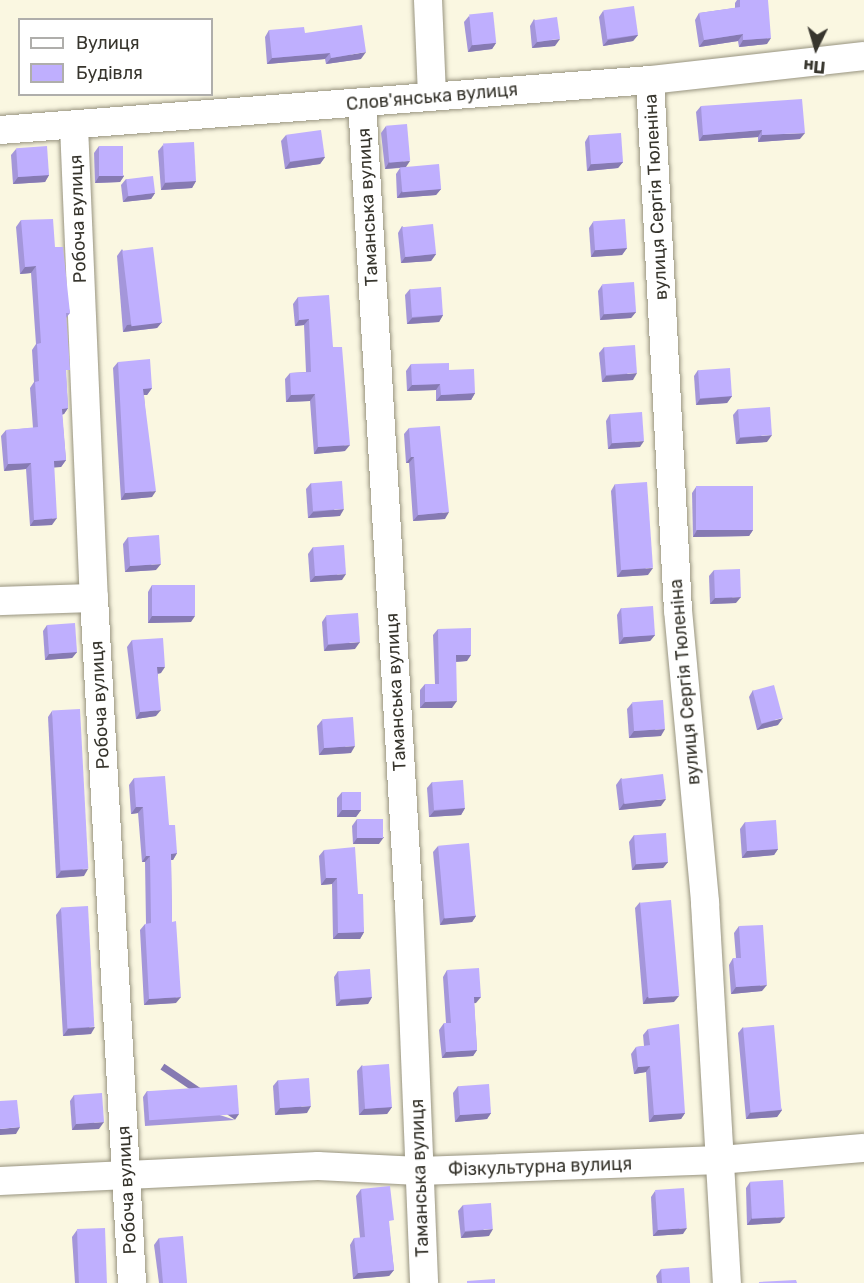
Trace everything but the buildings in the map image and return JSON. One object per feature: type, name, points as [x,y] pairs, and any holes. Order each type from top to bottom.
[{"type":"street","points":[[428,0],[432,96]]},
{"type":"street","name":"Слов'янська вулиця","points":[[0,130],[650,80],[864,56]]},
{"type":"street","name":"вулиця Сергія Тюленіна","points":[[650,80],[678,610],[705,903],[727,1283]]},
{"type":"street","name":"Таманська вулиця","points":[[362,102],[409,907],[424,1283]]},
{"type":"street","name":"Робоча вулиця","points":[[74,126],[94,598],[132,1283]]},
{"type":"street","points":[[0,602],[94,598]]},
{"type":"street","name":"Фізкультурна вулиця","points":[[0,1181],[318,1166],[419,1171],[720,1160],[864,1148]]}]
